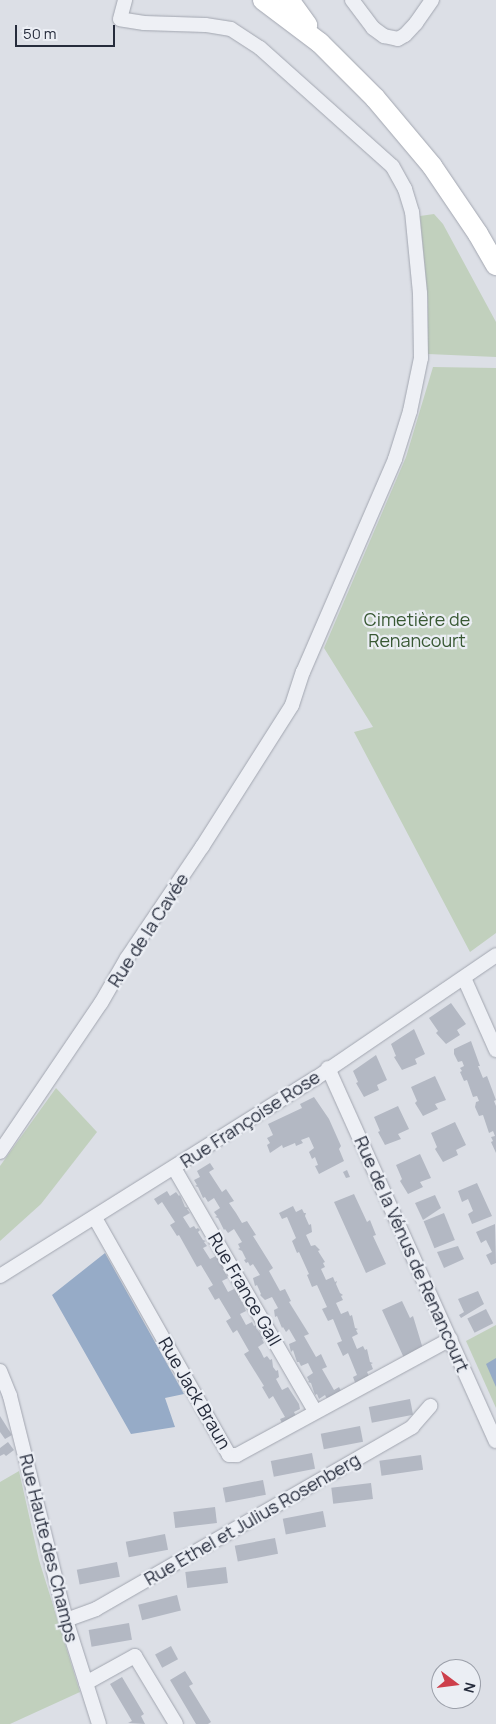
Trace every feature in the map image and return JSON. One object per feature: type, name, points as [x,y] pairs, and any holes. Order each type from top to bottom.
[{"type":"main road","points":[[263,0],[320,43],[375,98],[426,159],[478,234],[496,265]]},
{"type":"main road","points":[[288,0],[320,43]]},
{"type":"street","name":"Rue de la Cavée","points":[[0,1152],[101,1003],[127,958],[202,847],[292,705],[303,672],[395,459],[410,411],[422,358],[420,292],[412,212],[405,190],[392,166],[260,48],[231,29],[205,25],[144,23],[120,19],[125,0]]},
{"type":"street","points":[[352,0],[373,28],[384,36],[398,39],[406,35],[432,0]]},
{"type":"street","name":"Rue Françoise Rose","points":[[0,1276],[174,1168],[328,1068],[496,955]]},
{"type":"street","points":[[464,978],[496,1050]]},
{"type":"street","name":"Rue de la Vénus de Renancourt","points":[[328,1068],[496,1441]]},
{"type":"street","name":"Rue France Gall","points":[[174,1168],[315,1411]]},
{"type":"street","name":"Rue Jack Braun","points":[[95,1218],[229,1455],[237,1456],[315,1411],[450,1339]]},
{"type":"street","name":"Rue Haute des Champs","points":[[0,1371],[10,1396],[66,1620],[99,1724]]},
{"type":"street","name":"Rue Ethel et Julius Rosenberg","points":[[66,1620],[96,1609],[412,1427],[430,1406]]},
{"type":"street","points":[[86,1683],[135,1656],[176,1724]]},
{"type":"green space","points":[[434,214],[443,224],[496,322],[496,357],[428,354],[428,300],[420,216]]},
{"type":"green space","name":"Cimetière de Renancourt","points":[[433,367],[496,368],[496,933],[470,952],[354,732],[373,727],[324,648],[406,457]]},
{"type":"green space","points":[[56,1088],[97,1132],[41,1204],[0,1241],[0,1166]]},
{"type":"green space","points":[[496,1325],[496,1408],[466,1341]]},
{"type":"green space","points":[[19,1471],[39,1560],[80,1692],[10,1724],[0,1724],[0,1482]]},
{"type":"water","points":[[105,1253],[184,1394],[165,1398],[175,1427],[131,1434],[52,1295]]},
{"type":"water","points":[[496,1358],[496,1387],[486,1364]]},
{"type":"building","points":[[451,1003],[466,1024],[457,1030],[460,1035],[446,1044],[436,1033],[438,1031],[429,1018]]},
{"type":"building","points":[[414,1029],[425,1054],[415,1059],[417,1064],[402,1070],[394,1057],[396,1056],[391,1044]]},
{"type":"building","points":[[471,1041],[483,1078],[487,1076],[496,1100],[494,1101],[496,1106],[496,1153],[491,1142],[493,1141],[491,1137],[495,1136],[493,1131],[489,1133],[483,1115],[479,1116],[475,1107],[476,1102],[479,1101],[477,1096],[473,1097],[467,1080],[464,1081],[460,1068],[464,1066],[462,1061],[458,1062],[454,1054],[454,1049]]},
{"type":"building","points":[[376,1055],[387,1080],[377,1085],[379,1090],[364,1097],[356,1083],[358,1082],[353,1071]]},
{"type":"building","points":[[435,1076],[446,1100],[435,1104],[438,1109],[423,1116],[415,1103],[417,1101],[411,1087]]},
{"type":"building","points":[[314,1097],[329,1119],[341,1146],[339,1149],[344,1161],[319,1174],[315,1166],[318,1165],[315,1157],[312,1159],[309,1152],[314,1148],[309,1137],[301,1140],[303,1143],[296,1146],[295,1143],[283,1148],[282,1145],[270,1153],[267,1145],[270,1143],[267,1138],[273,1135],[268,1124],[302,1108],[300,1104]]},
{"type":"building","points":[[398,1106],[409,1129],[398,1134],[401,1139],[385,1145],[378,1132],[380,1131],[374,1117]]},
{"type":"building","points":[[455,1122],[466,1145],[456,1150],[458,1155],[443,1162],[435,1149],[437,1147],[431,1133]]},
{"type":"building","points":[[420,1154],[431,1178],[420,1182],[423,1187],[408,1194],[400,1181],[402,1179],[396,1165]]},
{"type":"building","points":[[210,1163],[214,1169],[209,1172],[222,1192],[226,1189],[234,1201],[229,1203],[242,1223],[247,1221],[256,1235],[253,1236],[273,1268],[269,1271],[280,1291],[285,1289],[291,1301],[289,1302],[309,1334],[304,1336],[316,1357],[321,1354],[327,1367],[322,1369],[334,1390],[339,1387],[342,1393],[328,1401],[325,1395],[319,1399],[317,1394],[315,1395],[311,1383],[308,1382],[307,1377],[313,1373],[308,1363],[301,1366],[297,1362],[293,1350],[291,1352],[289,1344],[296,1341],[289,1329],[286,1332],[282,1328],[277,1316],[275,1317],[274,1310],[278,1308],[272,1297],[265,1300],[260,1295],[257,1285],[255,1286],[253,1278],[260,1275],[253,1264],[250,1266],[244,1260],[246,1259],[242,1251],[238,1249],[240,1248],[238,1244],[242,1242],[234,1229],[228,1233],[224,1230],[218,1218],[215,1217],[217,1216],[214,1212],[220,1208],[214,1198],[208,1202],[205,1197],[203,1198],[198,1187],[195,1186],[197,1185],[194,1180],[200,1177],[197,1171]]},
{"type":"building","points":[[347,1170],[350,1177],[346,1178],[343,1172]]},
{"type":"building","points":[[477,1183],[492,1216],[472,1224],[468,1214],[473,1211],[468,1199],[462,1202],[458,1191]]},
{"type":"building","points":[[167,1191],[170,1196],[176,1192],[180,1195],[185,1207],[189,1208],[187,1209],[190,1213],[183,1217],[190,1228],[194,1226],[200,1230],[198,1232],[203,1240],[206,1241],[204,1242],[207,1246],[203,1248],[210,1259],[216,1256],[220,1259],[224,1271],[228,1273],[226,1274],[228,1278],[222,1281],[228,1292],[234,1289],[240,1294],[238,1295],[243,1304],[246,1305],[244,1306],[246,1311],[240,1314],[246,1325],[252,1322],[254,1326],[256,1325],[256,1328],[264,1338],[262,1339],[264,1343],[258,1347],[264,1358],[267,1356],[270,1360],[272,1359],[273,1367],[276,1371],[278,1370],[279,1377],[276,1379],[282,1390],[288,1387],[299,1404],[300,1409],[294,1412],[297,1418],[283,1425],[280,1419],[285,1417],[273,1396],[269,1399],[262,1387],[264,1386],[244,1354],[249,1351],[237,1330],[233,1333],[226,1321],[231,1318],[219,1298],[215,1300],[208,1288],[213,1285],[201,1265],[197,1267],[179,1235],[177,1236],[170,1225],[175,1222],[162,1202],[158,1205],[154,1199]]},
{"type":"building","points":[[354,1194],[367,1222],[370,1220],[376,1235],[373,1236],[386,1264],[366,1273],[334,1202]]},
{"type":"building","points":[[435,1195],[441,1208],[423,1220],[415,1203]]},
{"type":"building","points":[[293,1206],[296,1212],[302,1209],[306,1213],[305,1216],[309,1225],[311,1224],[312,1232],[306,1235],[311,1246],[315,1245],[320,1250],[318,1251],[325,1262],[323,1263],[325,1267],[321,1269],[326,1280],[333,1277],[335,1282],[337,1281],[336,1284],[343,1295],[341,1296],[343,1300],[336,1303],[341,1314],[348,1311],[350,1316],[352,1315],[355,1328],[358,1329],[356,1330],[358,1334],[352,1337],[357,1349],[363,1346],[365,1350],[367,1349],[370,1362],[373,1363],[371,1364],[373,1369],[367,1372],[370,1378],[356,1385],[353,1377],[357,1375],[348,1353],[343,1356],[337,1343],[342,1341],[333,1319],[328,1321],[322,1309],[327,1307],[317,1285],[312,1287],[307,1275],[309,1274],[292,1241],[296,1238],[287,1217],[282,1219],[279,1213]]},
{"type":"building","points":[[444,1213],[455,1240],[434,1248],[424,1221]]},
{"type":"building","points":[[495,1224],[496,1263],[491,1265],[486,1255],[492,1252],[486,1240],[481,1243],[476,1232]]},
{"type":"building","points":[[458,1246],[464,1259],[444,1268],[437,1252]]},
{"type":"building","points":[[478,1291],[484,1304],[461,1318],[459,1315],[464,1312],[458,1299]]},
{"type":"building","points":[[402,1301],[410,1318],[413,1316],[423,1349],[404,1358],[382,1310]]},
{"type":"building","points":[[486,1309],[493,1323],[475,1333],[467,1319]]},
{"type":"building","points":[[410,1399],[413,1415],[372,1423],[369,1407]]},
{"type":"building","points":[[0,1416],[12,1435],[5,1439],[0,1432]]},
{"type":"building","points":[[360,1426],[363,1442],[324,1449],[321,1434]]},
{"type":"building","points":[[8,1442],[14,1450],[6,1456],[4,1454],[0,1456],[0,1448]]},
{"type":"building","points":[[312,1453],[315,1469],[274,1477],[271,1461]]},
{"type":"building","points":[[421,1455],[423,1470],[381,1476],[379,1461]]},
{"type":"building","points":[[263,1480],[266,1495],[226,1503],[223,1488]]},
{"type":"building","points":[[371,1483],[373,1499],[333,1504],[331,1488]]},
{"type":"building","points":[[215,1507],[217,1523],[175,1528],[173,1512]]},
{"type":"building","points":[[323,1511],[326,1527],[286,1535],[283,1519]]},
{"type":"building","points":[[165,1534],[168,1550],[129,1557],[126,1542]]},
{"type":"building","points":[[275,1538],[278,1554],[238,1562],[235,1546]]},
{"type":"building","points":[[117,1562],[120,1577],[80,1585],[77,1570]]},
{"type":"building","points":[[226,1567],[228,1583],[187,1588],[185,1572]]},
{"type":"building","points":[[177,1595],[181,1611],[142,1620],[138,1605]]},
{"type":"building","points":[[129,1623],[132,1640],[92,1647],[89,1630]]},
{"type":"building","points":[[171,1646],[178,1659],[162,1668],[155,1654]]},
{"type":"building","points":[[185,1671],[193,1684],[189,1686],[211,1722],[208,1724],[196,1724],[170,1680]]},
{"type":"building","points":[[122,1677],[144,1714],[141,1716],[145,1724],[128,1723],[132,1721],[110,1684]]}]
